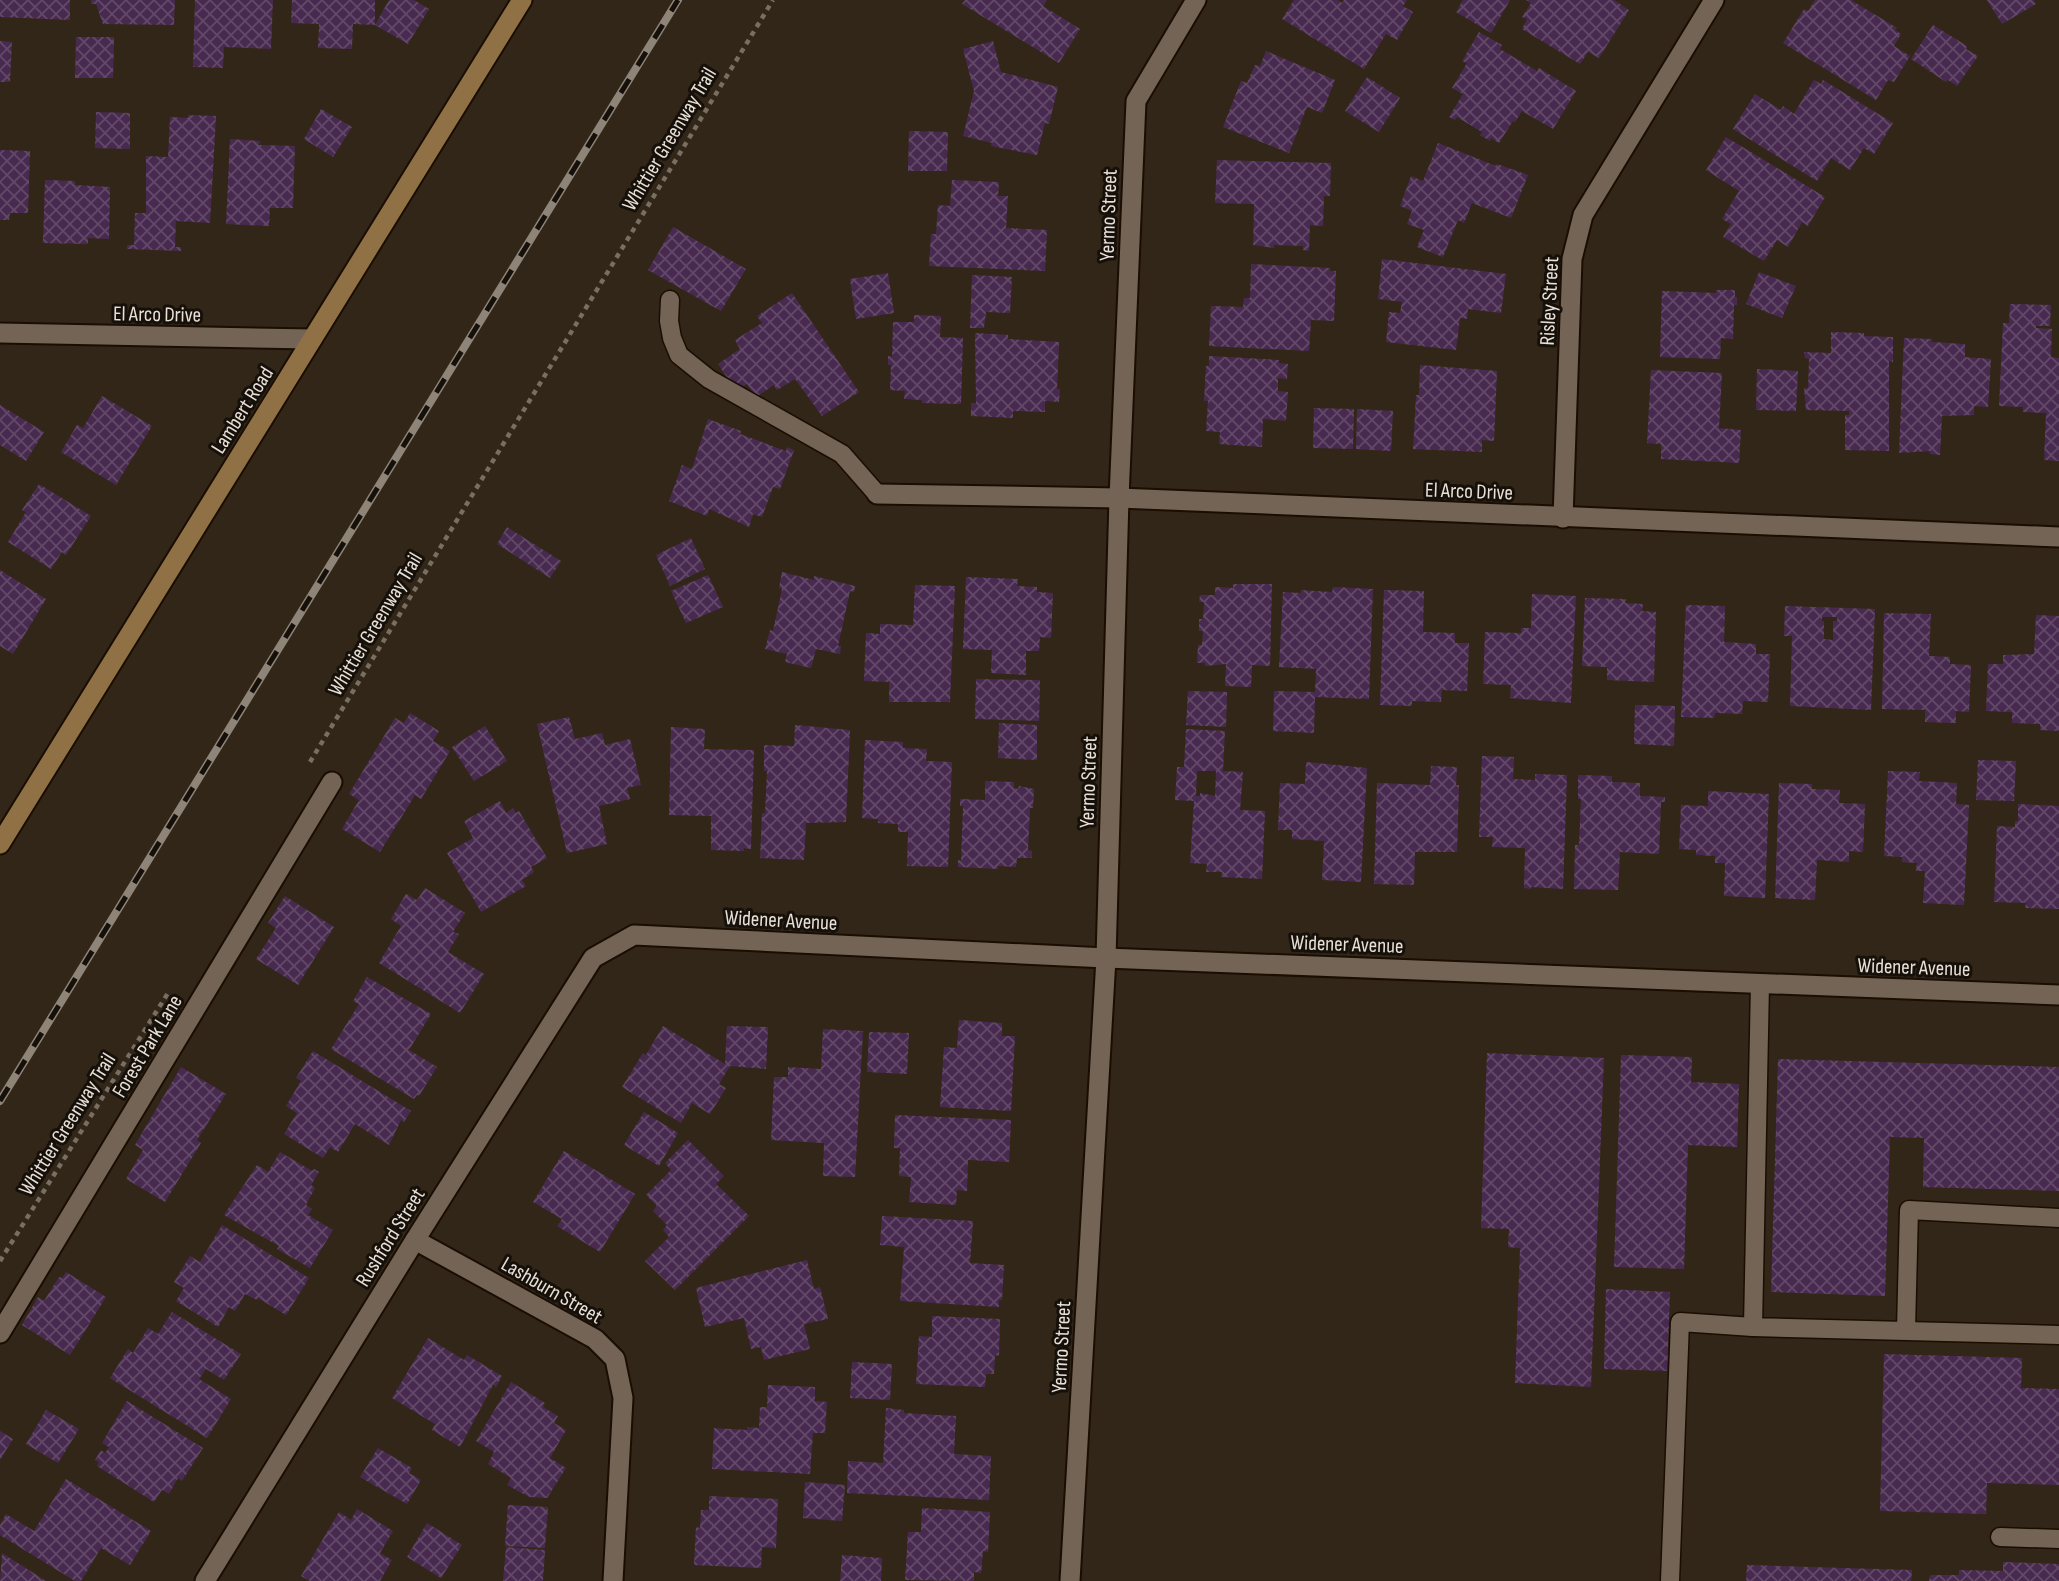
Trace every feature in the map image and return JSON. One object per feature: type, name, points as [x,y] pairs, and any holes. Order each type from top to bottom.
[{"type":"main road","name":"Lambert Road","points":[[0,844],[522,0]]},
{"type":"street","name":"Yermo Street","points":[[1070,1581],[1106,958],[1119,498],[1136,101],[1196,0]]},
{"type":"street","name":"Risley Street","points":[[1563,517],[1572,259],[1583,215],[1714,0]]},
{"type":"street","name":"El Arco Drive","points":[[0,333],[312,340]]},
{"type":"street","name":"El Arco Drive","points":[[877,494],[1119,498],[2059,537]]},
{"type":"street","name":"Forest Park Lane","points":[[0,1334],[332,782]]},
{"type":"street","name":"Widener Avenue","points":[[634,935],[1106,958],[2059,995]]},
{"type":"street","name":"Rushford Street","points":[[205,1581],[593,958],[634,935]]},
{"type":"street","name":"Lashburn Street","points":[[415,1240],[595,1339],[615,1359],[623,1398],[613,1581]]},
{"type":"lane","points":[[670,300],[669,321],[672,338],[680,355],[709,379],[842,454],[877,494]]},
{"type":"lane","points":[[1753,1326],[1760,984]]},
{"type":"lane","points":[[1906,1330],[1909,1210],[2059,1218]]},
{"type":"lane","points":[[1670,1581],[1680,1322],[2059,1335]]},
{"type":"lane","points":[[2000,1537],[2059,1539]]},
{"type":"path","name":"Whittier Greenway Trail","points":[[309,763],[773,0]]},
{"type":"path","name":"Whittier Greenway Trail","points":[[0,1261],[173,985]]},
{"type":"building","points":[[0,0],[70,0],[70,20],[0,17]]},
{"type":"building","points":[[91,0],[175,0],[174,25],[103,24],[96,4],[91,4]]},
{"type":"building","points":[[195,0],[273,0],[271,49],[224,47],[223,68],[193,67]]},
{"type":"building","points":[[292,0],[375,0],[375,25],[353,24],[352,49],[318,48],[319,24],[291,23]]},
{"type":"building","points":[[389,0],[414,0],[429,9],[408,44],[375,25]]},
{"type":"building","points":[[965,0],[1047,0],[1043,6],[1080,29],[1059,63],[962,4]]},
{"type":"building","points":[[1294,0],[1338,0],[1342,3],[1344,0],[1407,0],[1403,6],[1413,12],[1397,40],[1386,34],[1364,69],[1282,19]]},
{"type":"building","points":[[1463,0],[1510,0],[1491,33],[1456,12]]},
{"type":"building","points":[[1526,0],[1614,0],[1629,10],[1599,58],[1588,52],[1580,64],[1522,29],[1527,19],[1522,17],[1531,3]]},
{"type":"building","points":[[1815,0],[1851,0],[1897,28],[1895,30],[1901,34],[1894,46],[1910,56],[1894,82],[1888,80],[1876,100],[1783,43],[1804,9],[1808,11]]},
{"type":"building","points":[[1987,0],[2033,0],[2036,4],[2002,24]]},
{"type":"building","points":[[1933,25],[1978,56],[1957,86],[1948,80],[1946,82],[1911,59]]},
{"type":"building","points":[[1479,32],[1502,45],[1500,49],[1537,71],[1539,68],[1576,91],[1553,129],[1522,111],[1499,143],[1480,135],[1482,132],[1457,117],[1455,120],[1449,117],[1463,94],[1452,88],[1467,63],[1462,61]]},
{"type":"building","points":[[76,37],[114,37],[113,78],[75,78]]},
{"type":"building","points":[[0,41],[12,42],[10,82],[0,82]]},
{"type":"building","points":[[993,41],[1001,72],[1058,87],[1049,124],[1045,123],[1037,155],[991,146],[992,143],[963,136],[974,91],[963,49]]},
{"type":"building","points":[[1266,51],[1335,80],[1322,113],[1307,107],[1289,153],[1223,127],[1241,81],[1247,83],[1255,65],[1260,66]]},
{"type":"building","points":[[1367,77],[1400,98],[1379,132],[1345,111]]},
{"type":"building","points":[[1814,80],[1821,84],[1823,80],[1893,123],[1874,154],[1864,148],[1850,170],[1831,158],[1817,181],[1733,129],[1755,94],[1781,110],[1783,106],[1794,114]]},
{"type":"building","points":[[321,109],[352,127],[333,157],[304,139]]},
{"type":"building","points":[[96,112],[130,113],[130,149],[95,148]]},
{"type":"building","points":[[188,115],[216,116],[210,223],[176,221],[175,247],[181,247],[181,251],[127,249],[127,245],[134,245],[135,213],[146,213],[146,156],[168,157],[170,117],[188,118]]},
{"type":"building","points":[[909,131],[948,132],[947,171],[908,171]]},
{"type":"building","points":[[1726,137],[1825,197],[1808,226],[1802,222],[1788,247],[1777,240],[1764,261],[1723,237],[1731,224],[1722,219],[1739,191],[1706,170]]},
{"type":"building","points":[[230,139],[260,141],[259,145],[295,146],[293,208],[270,208],[269,226],[226,224]]},
{"type":"building","points":[[1438,143],[1496,166],[1497,164],[1528,175],[1511,218],[1472,203],[1464,223],[1458,220],[1443,257],[1417,247],[1424,230],[1407,224],[1412,211],[1400,206],[1411,176],[1423,181]]},
{"type":"building","points":[[0,150],[30,151],[28,213],[10,213],[9,220],[0,220]]},
{"type":"building","points":[[1217,160],[1331,163],[1330,196],[1324,196],[1323,226],[1310,225],[1309,251],[1303,250],[1303,246],[1274,245],[1274,248],[1253,245],[1254,204],[1215,203]]},
{"type":"building","points":[[45,180],[75,181],[75,185],[110,187],[109,239],[88,238],[88,244],[43,243]]},
{"type":"building","points":[[952,180],[999,182],[998,196],[1008,196],[1006,228],[1047,230],[1045,271],[929,266],[931,234],[936,234],[938,205],[950,206]]},
{"type":"building","points":[[673,227],[746,269],[721,311],[648,270]]},
{"type":"building","points":[[1382,259],[1506,274],[1501,313],[1468,309],[1467,319],[1460,318],[1456,350],[1386,342],[1389,312],[1400,313],[1402,302],[1378,299]]},
{"type":"building","points":[[1251,264],[1330,268],[1330,271],[1336,271],[1334,321],[1311,320],[1309,351],[1209,346],[1211,306],[1243,307],[1244,298],[1250,298]]},
{"type":"building","points":[[1759,272],[1796,286],[1782,318],[1746,304]]},
{"type":"building","points":[[888,273],[894,313],[856,319],[850,279]]},
{"type":"building","points":[[972,275],[1012,277],[1010,313],[986,312],[984,328],[970,328]]},
{"type":"building","points":[[1716,290],[1735,290],[1737,297],[1737,305],[1734,305],[1733,339],[1721,338],[1720,359],[1660,357],[1662,291],[1716,293]]},
{"type":"building","points":[[792,293],[859,392],[822,416],[795,379],[777,390],[774,385],[756,397],[747,384],[736,391],[718,364],[740,349],[735,340],[762,323],[757,316]]},
{"type":"building","points":[[2010,304],[2051,305],[2050,326],[2036,328],[2052,329],[2051,357],[2059,358],[2059,461],[2044,460],[2046,413],[2023,412],[2023,407],[1999,406],[2003,323],[2009,323]]},
{"type":"building","points":[[914,315],[941,316],[940,337],[963,338],[961,404],[922,403],[922,400],[904,399],[905,391],[890,390],[891,365],[888,365],[888,356],[892,357],[893,322],[914,322]]},
{"type":"building","points":[[1831,332],[1893,337],[1893,362],[1889,361],[1889,451],[1845,450],[1845,415],[1849,415],[1849,411],[1806,410],[1804,388],[1808,388],[1809,359],[1805,358],[1804,352],[1831,353]]},
{"type":"building","points":[[975,333],[1008,335],[1008,339],[1059,342],[1059,402],[1045,401],[1045,412],[1013,411],[1013,418],[971,416],[971,403],[976,403]]},
{"type":"building","points":[[1904,338],[1965,344],[1965,357],[1991,359],[1988,407],[1974,406],[1974,415],[1942,416],[1940,455],[1930,454],[1930,451],[1899,453]]},
{"type":"building","points":[[1209,356],[1279,360],[1279,363],[1288,364],[1287,379],[1278,378],[1278,391],[1288,392],[1286,421],[1263,419],[1262,447],[1219,444],[1220,432],[1206,431],[1208,401],[1204,401]]},
{"type":"building","points":[[1420,365],[1497,371],[1494,441],[1482,440],[1482,452],[1413,449]]},
{"type":"building","points":[[1757,369],[1798,371],[1796,411],[1756,410]]},
{"type":"building","points":[[1651,370],[1722,373],[1719,428],[1741,430],[1739,463],[1661,459],[1661,444],[1647,443]]},
{"type":"building","points":[[102,396],[152,426],[116,485],[61,452],[77,425],[83,428]]},
{"type":"building","points":[[0,405],[44,432],[26,461],[0,445]]},
{"type":"building","points":[[1314,408],[1354,409],[1353,449],[1313,448]]},
{"type":"building","points":[[1357,409],[1393,411],[1391,451],[1356,449]]},
{"type":"building","points":[[708,419],[786,451],[787,447],[794,450],[780,489],[773,487],[762,517],[753,514],[749,527],[709,509],[707,516],[669,501],[682,465],[692,469]]},
{"type":"building","points":[[39,484],[91,516],[66,555],[62,552],[51,569],[8,542],[26,512],[22,510]]},
{"type":"building","points":[[507,527],[561,561],[550,578],[497,544]]},
{"type":"building","points":[[691,538],[705,569],[670,586],[656,555]]},
{"type":"building","points":[[0,570],[46,599],[13,654],[0,646]]},
{"type":"building","points":[[782,572],[855,586],[854,592],[850,591],[838,646],[841,646],[840,654],[816,649],[811,668],[785,662],[787,654],[765,649],[770,630],[773,631],[782,589],[779,588]]},
{"type":"building","points":[[708,575],[723,607],[686,623],[671,591]]},
{"type":"building","points":[[966,577],[1018,579],[1017,586],[1037,587],[1037,592],[1053,593],[1051,638],[1040,637],[1039,651],[1026,651],[1026,675],[991,673],[992,650],[963,649]]},
{"type":"building","points":[[1233,584],[1272,584],[1270,666],[1252,665],[1251,687],[1225,686],[1226,664],[1205,666],[1205,663],[1197,663],[1198,645],[1202,645],[1203,631],[1199,631],[1204,602],[1199,602],[1200,595],[1215,595],[1215,587],[1233,588]]},
{"type":"building","points":[[915,585],[955,586],[950,702],[889,702],[889,682],[864,681],[866,633],[880,634],[880,624],[913,625]]},
{"type":"building","points":[[1333,587],[1373,589],[1369,699],[1315,697],[1314,733],[1273,731],[1274,691],[1315,692],[1316,669],[1279,667],[1283,592],[1332,592]]},
{"type":"building","points":[[1384,590],[1424,591],[1423,632],[1455,633],[1455,643],[1469,643],[1467,691],[1442,690],[1441,702],[1412,701],[1412,706],[1380,705]]},
{"type":"building","points":[[1532,594],[1576,596],[1571,703],[1510,698],[1511,685],[1483,684],[1485,632],[1521,633],[1521,628],[1531,628]]},
{"type":"building","points":[[1585,598],[1626,599],[1625,603],[1643,604],[1642,611],[1656,612],[1654,682],[1607,680],[1607,667],[1582,666]]},
{"type":"building","points":[[1686,605],[1725,606],[1724,642],[1756,644],[1756,654],[1770,654],[1768,702],[1743,701],[1742,714],[1715,713],[1714,718],[1681,717]]},
{"type":"building","points":[[1785,606],[1875,609],[1871,710],[1790,706],[1792,636],[1784,636]],"holes":[[[1822,617],[1837,617],[1837,621],[1833,621],[1833,640],[1824,639]]]},
{"type":"building","points":[[1884,613],[1931,614],[1929,656],[1950,657],[1950,664],[1971,665],[1969,712],[1956,711],[1956,723],[1925,722],[1925,710],[1882,709]]},
{"type":"building","points":[[2036,615],[2059,616],[2059,731],[2040,730],[2040,724],[2012,723],[2012,712],[1986,711],[1988,664],[2003,664],[2003,655],[2034,654]]},
{"type":"building","points":[[976,679],[1040,680],[1039,721],[975,719]]},
{"type":"building","points":[[1188,691],[1227,692],[1226,727],[1186,725]]},
{"type":"building","points":[[1635,705],[1675,706],[1674,746],[1634,744]]},
{"type":"building","points":[[410,713],[439,731],[433,741],[450,751],[421,799],[415,795],[380,852],[342,829],[359,800],[349,794],[395,718],[404,723]]},
{"type":"building","points":[[569,717],[575,739],[602,733],[605,745],[630,739],[641,785],[627,788],[630,799],[599,806],[607,844],[567,853],[537,724]]},
{"type":"building","points":[[999,723],[1037,725],[1037,760],[998,758]]},
{"type":"building","points":[[795,725],[850,730],[846,822],[806,823],[804,860],[760,858],[767,771],[764,771],[764,745],[794,746]]},
{"type":"building","points":[[485,726],[507,761],[474,781],[452,747]]},
{"type":"building","points":[[671,727],[705,729],[704,749],[754,750],[751,849],[711,850],[711,816],[669,815]]},
{"type":"building","points":[[1186,729],[1225,731],[1223,771],[1243,772],[1240,810],[1265,811],[1262,879],[1221,877],[1222,872],[1206,872],[1207,864],[1190,863],[1194,801],[1175,800],[1177,767],[1184,767]],"holes":[[[1197,771],[1216,771],[1215,796],[1200,793],[1200,796],[1196,796]]]},
{"type":"building","points":[[865,740],[903,742],[903,748],[927,749],[926,761],[952,762],[948,867],[907,866],[908,832],[898,832],[898,824],[878,823],[878,819],[862,818]]},
{"type":"building","points":[[1482,756],[1514,757],[1513,779],[1535,780],[1535,774],[1567,775],[1563,889],[1524,888],[1525,848],[1492,847],[1493,837],[1479,837]]},
{"type":"building","points":[[1978,760],[2016,761],[2014,801],[1976,800]]},
{"type":"building","points":[[1306,762],[1367,768],[1361,882],[1322,880],[1324,841],[1292,839],[1292,830],[1278,830],[1280,783],[1305,784]]},
{"type":"building","points":[[1431,766],[1457,767],[1457,852],[1415,852],[1414,885],[1374,884],[1377,783],[1430,785]]},
{"type":"building","points":[[1888,771],[1920,772],[1919,781],[1957,783],[1956,804],[1969,805],[1964,905],[1923,903],[1925,871],[1916,871],[1917,863],[1902,862],[1902,857],[1884,856]]},
{"type":"building","points":[[1578,775],[1612,776],[1612,782],[1640,783],[1640,796],[1665,797],[1665,802],[1661,802],[1659,854],[1620,852],[1618,890],[1574,889],[1575,845],[1579,845],[1581,799],[1578,799]]},
{"type":"building","points":[[985,781],[1014,782],[1014,788],[1018,789],[1019,786],[1034,789],[1033,808],[1030,808],[1028,850],[1032,851],[1032,858],[1017,858],[1016,867],[958,867],[958,860],[961,861],[963,806],[960,806],[960,799],[985,800]]},
{"type":"building","points":[[1779,783],[1812,784],[1812,789],[1840,790],[1839,803],[1865,804],[1863,852],[1849,851],[1849,862],[1817,860],[1815,900],[1775,898]]},
{"type":"building","points":[[1708,791],[1769,794],[1765,898],[1724,896],[1725,863],[1715,863],[1715,856],[1696,855],[1696,850],[1679,849],[1681,805],[1708,806]]},
{"type":"building","points":[[500,801],[506,813],[513,808],[516,813],[519,811],[547,858],[531,867],[534,872],[522,880],[526,886],[481,912],[447,853],[473,838],[464,821]]},
{"type":"building","points":[[2018,804],[2059,806],[2059,909],[2025,908],[2026,903],[1994,902],[1997,826],[2015,827],[2015,821],[2018,821]]},
{"type":"building","points":[[425,888],[465,913],[453,932],[459,934],[448,952],[484,974],[460,1013],[379,963],[401,926],[391,919],[406,894],[417,900]]},
{"type":"building","points":[[285,896],[334,927],[298,985],[256,959],[276,928],[268,923]]},
{"type":"building","points":[[367,977],[431,1014],[409,1050],[437,1067],[419,1096],[414,1099],[331,1049],[359,1004],[353,1001]]},
{"type":"building","points":[[959,1020],[1002,1023],[1002,1036],[1015,1036],[1011,1111],[940,1107],[944,1047],[957,1048]]},
{"type":"building","points":[[663,1026],[725,1064],[727,1026],[768,1027],[766,1069],[730,1066],[719,1084],[726,1088],[710,1114],[692,1103],[681,1123],[622,1087]]},
{"type":"building","points":[[823,1029],[863,1031],[855,1177],[823,1176],[824,1143],[771,1140],[774,1077],[788,1077],[788,1067],[821,1069]]},
{"type":"building","points":[[869,1032],[909,1033],[907,1074],[867,1072]]},
{"type":"building","points":[[313,1051],[411,1111],[404,1122],[401,1120],[389,1145],[355,1124],[338,1152],[330,1147],[323,1158],[284,1134],[297,1113],[286,1106],[301,1081],[296,1078]]},
{"type":"building","points":[[1487,1053],[1604,1058],[1591,1387],[1515,1383],[1520,1248],[1508,1247],[1509,1229],[1481,1228]]},
{"type":"building","points":[[1621,1055],[1692,1057],[1691,1082],[1739,1084],[1737,1147],[1688,1145],[1684,1269],[1614,1267]]},
{"type":"building","points":[[1778,1059],[2059,1067],[2059,1191],[1923,1187],[1924,1138],[1890,1137],[1885,1296],[1771,1292]]},
{"type":"building","points":[[181,1067],[226,1094],[197,1140],[201,1143],[165,1202],[126,1179],[143,1150],[135,1145]]},
{"type":"building","points":[[644,1112],[678,1133],[659,1166],[624,1145]]},
{"type":"building","points":[[895,1115],[1011,1120],[1009,1162],[968,1160],[967,1191],[957,1190],[956,1205],[909,1202],[911,1177],[899,1176],[900,1148],[894,1148]]},
{"type":"building","points":[[688,1140],[724,1176],[716,1184],[749,1216],[675,1290],[645,1261],[669,1237],[663,1230],[667,1225],[653,1211],[657,1206],[646,1195],[671,1170],[665,1163]]},
{"type":"building","points":[[564,1151],[635,1194],[600,1252],[557,1226],[562,1219],[533,1202]]},
{"type":"building","points":[[280,1152],[312,1171],[314,1169],[319,1172],[311,1185],[315,1188],[306,1205],[312,1209],[308,1215],[333,1230],[310,1268],[277,1249],[279,1246],[224,1215],[257,1165],[268,1172]]},
{"type":"building","points":[[882,1216],[973,1221],[970,1263],[1004,1265],[1002,1300],[999,1300],[999,1307],[900,1301],[904,1247],[880,1245]]},
{"type":"building","points":[[222,1225],[309,1278],[286,1315],[258,1298],[257,1300],[245,1294],[235,1311],[229,1307],[218,1327],[176,1301],[184,1288],[174,1282],[190,1256],[200,1262]]},
{"type":"building","points":[[807,1260],[814,1289],[820,1287],[828,1319],[804,1324],[810,1349],[764,1360],[761,1347],[751,1349],[744,1318],[705,1327],[696,1288]]},
{"type":"building","points":[[66,1272],[106,1297],[70,1355],[22,1325],[38,1297],[44,1301],[59,1277],[62,1278]]},
{"type":"building","points":[[1606,1289],[1670,1292],[1667,1371],[1604,1369]]},
{"type":"building","points":[[172,1312],[241,1354],[224,1380],[206,1369],[199,1379],[231,1399],[207,1438],[110,1378],[128,1349],[133,1353],[148,1328],[158,1334]]},
{"type":"building","points":[[932,1316],[1000,1319],[999,1356],[995,1355],[994,1374],[986,1374],[985,1387],[916,1384],[919,1336],[932,1337]]},
{"type":"building","points":[[428,1338],[464,1360],[467,1355],[502,1376],[496,1387],[493,1385],[460,1447],[432,1430],[435,1424],[392,1398]]},
{"type":"building","points":[[1884,1354],[2022,1358],[2021,1388],[2059,1389],[2059,1485],[1987,1483],[1986,1514],[1880,1511]]},
{"type":"building","points":[[852,1362],[892,1364],[890,1400],[850,1398]]},
{"type":"building","points":[[511,1382],[545,1403],[543,1407],[558,1416],[554,1423],[566,1430],[550,1458],[566,1468],[547,1498],[529,1497],[507,1485],[511,1478],[488,1464],[494,1452],[476,1441]]},
{"type":"building","points":[[768,1385],[815,1387],[815,1401],[827,1402],[825,1433],[813,1433],[810,1474],[712,1469],[714,1428],[759,1428],[760,1407],[767,1407]]},
{"type":"building","points":[[127,1401],[203,1448],[182,1481],[178,1478],[169,1494],[162,1490],[154,1502],[97,1466],[99,1462],[95,1460],[101,1450],[105,1453],[109,1447],[102,1443]]},
{"type":"building","points":[[886,1408],[904,1410],[904,1413],[956,1416],[954,1454],[991,1456],[989,1500],[847,1493],[848,1461],[883,1463]]},
{"type":"building","points":[[46,1410],[79,1429],[58,1463],[26,1444]]},
{"type":"building","points":[[0,1431],[13,1439],[0,1460]]},
{"type":"building","points":[[378,1448],[412,1468],[409,1473],[421,1480],[407,1504],[360,1477]]},
{"type":"building","points":[[66,1479],[151,1531],[130,1565],[101,1548],[81,1581],[75,1581],[0,1535],[0,1525],[6,1514],[34,1531]]},
{"type":"building","points":[[805,1482],[845,1485],[842,1521],[803,1518]]},
{"type":"building","points":[[709,1496],[778,1499],[776,1548],[762,1547],[761,1568],[694,1565],[696,1527],[700,1528],[701,1510],[709,1510]]},
{"type":"building","points":[[508,1505],[548,1507],[545,1548],[505,1546]]},
{"type":"building","points":[[922,1508],[990,1512],[988,1552],[983,1551],[981,1573],[974,1572],[974,1581],[905,1580],[908,1532],[921,1532]]},
{"type":"building","points":[[357,1509],[393,1531],[380,1553],[392,1560],[380,1581],[310,1581],[301,1576],[339,1512],[351,1520]]},
{"type":"building","points":[[427,1523],[462,1545],[441,1578],[407,1557]]},
{"type":"building","points":[[506,1547],[545,1550],[543,1581],[503,1581]]},
{"type":"building","points":[[2,1553],[46,1581],[0,1581]]},
{"type":"building","points":[[842,1555],[882,1558],[881,1581],[840,1581]]},
{"type":"building","points":[[2003,1562],[2059,1564],[2059,1581],[1929,1581],[1930,1575],[1959,1575],[1959,1570],[2003,1571]]},
{"type":"building","points":[[1747,1565],[1912,1570],[1911,1581],[1746,1581]]},
{"type":"railway","points":[[0,1101],[678,0]]}]
